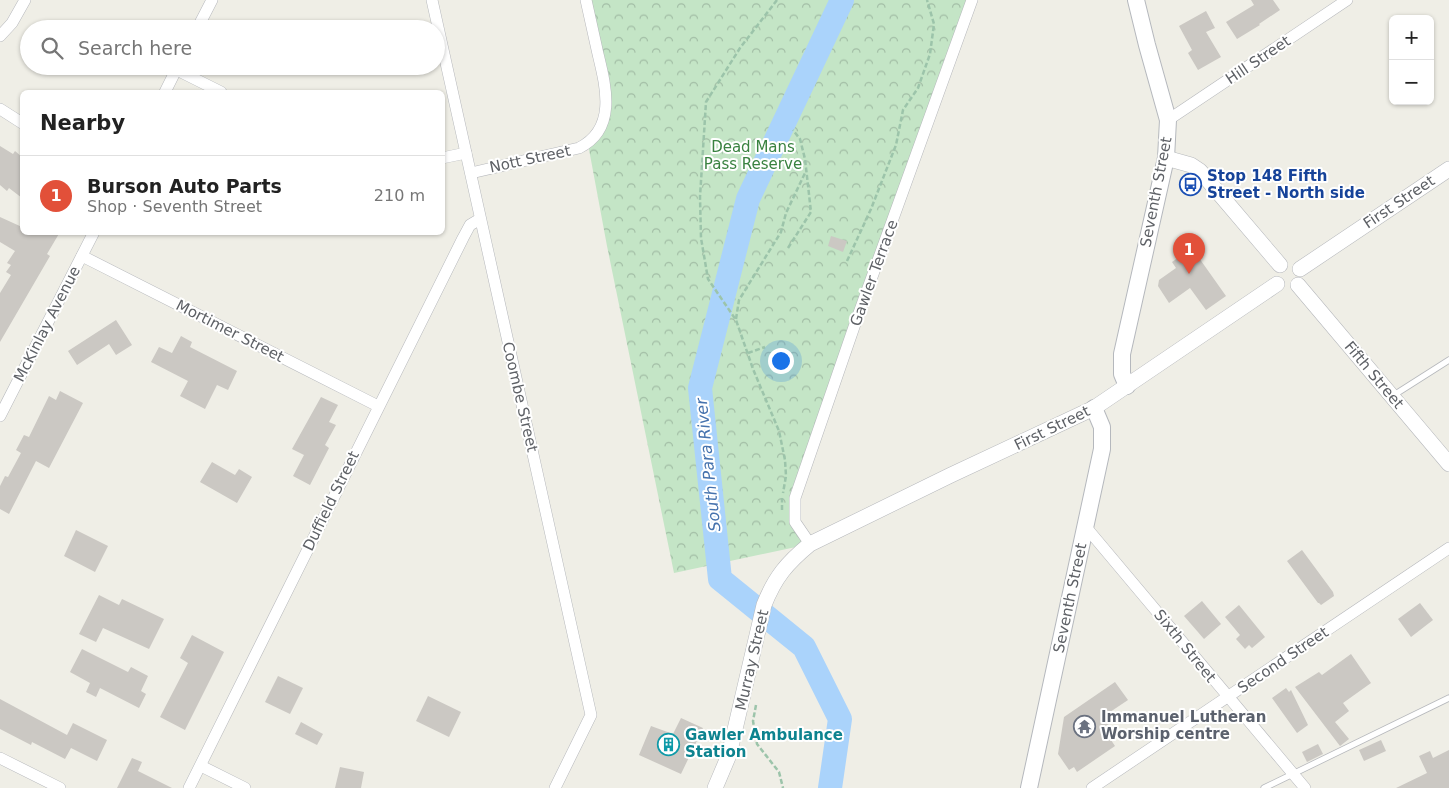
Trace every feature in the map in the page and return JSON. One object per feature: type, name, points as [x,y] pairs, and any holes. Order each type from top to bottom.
[{"type":"main road","name":"Seventh Street","points":[[1127,386],[1122,374],[1122,354],[1166,158],[1168,120],[1146,45],[1136,0]]},
{"type":"main road","name":"Seventh Street","points":[[1030,788],[1102,448],[1102,427],[1094,408]]},
{"type":"street","points":[[0,36],[12,23],[25,0]]},
{"type":"street","points":[[202,20],[212,0]]},
{"type":"street","name":"Coombe Street","points":[[432,0],[436,20]]},
{"type":"street","name":"Nott Street","points":[[470,173],[566,152],[588,144],[602,126],[607,103],[606,86],[586,0]]},
{"type":"street","name":"Gawler Terrace","points":[[810,544],[795,522],[795,498],[855,324],[972,0]]},
{"type":"street","name":"Hill Street","points":[[1168,120],[1348,0]]},
{"type":"street","name":"Coombe Street","points":[[445,58],[591,715],[555,788]]},
{"type":"street","points":[[166,90],[174,75]]},
{"type":"street","points":[[190,75],[216,90]]},
{"type":"street","points":[[0,109],[20,121]]},
{"type":"street","points":[[445,157],[466,153]]},
{"type":"street","points":[[1166,158],[1191,165],[1200,171],[1280,265]]},
{"type":"street","name":"First Street","points":[[1300,269],[1449,169]]},
{"type":"street","name":"Duffield Street","points":[[189,788],[463,238],[470,225],[480,218]]},
{"type":"street","name":"McKinlay Avenue","points":[[0,416],[92,235]]},
{"type":"street","name":"Mortimer Street","points":[[82,256],[378,406]]},
{"type":"street","points":[[1289,263],[1300,269],[1302,278],[1298,285],[1288,290],[1278,284],[1275,276],[1280,265],[1289,263]]},
{"type":"street","name":"First Street","points":[[810,544],[1094,408],[1278,284]]},
{"type":"street","name":"Fifth Street","points":[[1298,285],[1449,464]]},
{"type":"street","name":"Sixth Street","points":[[1085,526],[1305,788]]},
{"type":"street","name":"Murray Street","points":[[715,788],[730,755],[764,605],[771,586],[782,569],[810,544]]},
{"type":"street","name":"Second Street","points":[[1092,788],[1449,548]]},
{"type":"street","points":[[0,758],[60,788]]},
{"type":"street","points":[[201,766],[245,788]]},
{"type":"lane","points":[[1392,396],[1449,360]]},
{"type":"lane","points":[[1264,788],[1449,698]]},
{"type":"path","points":[[777,0],[740,48],[706,102],[700,197],[701,238],[708,278],[736,320],[747,354],[782,442],[786,468],[781,506],[783,515]]},
{"type":"path","points":[[847,261],[871,209],[896,145],[903,110],[918,88],[930,54],[934,24],[927,0]]},
{"type":"path","points":[[788,248],[811,212],[800,139],[793,130]]},
{"type":"path","points":[[736,320],[739,300],[781,232],[786,213],[806,171]]},
{"type":"path","points":[[747,354],[765,347]]},
{"type":"path","points":[[757,703],[753,721],[757,744],[780,772],[782,788]]},
{"type":"green space","name":"Dead Mans Pass Reserve","points":[[586,0],[972,0],[795,498],[795,522],[810,544],[674,573],[588,144],[605,113]]},
{"type":"building","points":[[1251,0],[1273,0],[1280,10],[1237,39],[1226,22],[1254,5]]},
{"type":"building","points":[[1206,11],[1215,28],[1206,32],[1221,57],[1198,70],[1188,53],[1192,50],[1179,26]]},
{"type":"building","points":[[0,146],[13,154],[15,151],[20,155],[20,196],[9,188],[7,191],[0,185]]},
{"type":"building","points":[[0,217],[20,226],[20,235],[58,235],[47,254],[50,256],[0,342],[0,293],[11,275],[6,272],[11,265],[7,263],[15,251],[0,242]]},
{"type":"building","points":[[831,236],[847,241],[843,252],[828,246]]},
{"type":"building","points":[[1192,248],[1226,296],[1206,310],[1190,288],[1169,303],[1158,286],[1159,280],[1176,268],[1172,262]]},
{"type":"building","points":[[116,320],[132,345],[116,355],[109,344],[77,365],[68,351]]},
{"type":"building","points":[[181,336],[192,342],[190,347],[237,371],[228,390],[217,385],[205,409],[180,396],[188,381],[151,362],[159,347],[172,353]]},
{"type":"building","points":[[60,391],[83,403],[49,468],[36,461],[9,514],[0,509],[0,486],[5,476],[8,477],[21,453],[16,450],[24,435],[29,437],[49,396],[56,400]]},
{"type":"building","points":[[321,397],[338,405],[329,422],[336,425],[325,445],[329,448],[310,485],[293,476],[304,455],[292,449]]},
{"type":"building","points":[[212,462],[235,475],[239,469],[252,477],[237,503],[200,482]]},
{"type":"building","points":[[76,530],[108,546],[95,572],[64,556]]},
{"type":"building","points":[[1302,550],[1333,592],[1334,596],[1321,605],[1287,561]]},
{"type":"building","points":[[99,595],[119,605],[122,599],[164,619],[149,649],[103,628],[96,642],[79,634]]},
{"type":"building","points":[[1202,601],[1221,624],[1204,639],[1184,616]]},
{"type":"building","points":[[1420,603],[1433,620],[1411,637],[1398,619]]},
{"type":"building","points":[[1239,605],[1265,637],[1252,648],[1249,645],[1245,649],[1236,639],[1240,635],[1225,617]]},
{"type":"building","points":[[192,635],[224,652],[185,730],[160,717],[188,663],[180,658]]},
{"type":"building","points":[[82,649],[128,672],[131,667],[148,676],[141,691],[146,694],[139,708],[100,688],[96,697],[86,692],[90,683],[70,672]]},
{"type":"building","points":[[1351,654],[1371,683],[1343,703],[1349,711],[1335,722],[1349,739],[1340,746],[1295,687],[1319,672],[1322,675]]},
{"type":"building","points":[[278,676],[303,688],[290,714],[265,702]]},
{"type":"building","name":"Immanuel Lutheran Worship centre","points":[[1115,682],[1128,700],[1110,712],[1116,719],[1103,728],[1115,746],[1077,772],[1074,767],[1069,770],[1058,754],[1064,717]]},
{"type":"building","points":[[1286,688],[1289,692],[1291,690],[1308,725],[1297,733],[1272,698]]},
{"type":"building","points":[[428,696],[461,712],[449,737],[416,721]]},
{"type":"building","points":[[0,699],[67,735],[73,723],[107,740],[97,761],[71,748],[65,759],[32,742],[31,745],[0,729]]},
{"type":"building","name":"Gawler Ambulance Station","points":[[681,718],[703,728],[681,774],[639,755],[651,726],[673,734]]},
{"type":"building","points":[[301,722],[323,734],[317,745],[295,734]]},
{"type":"building","points":[[1381,740],[1386,751],[1364,761],[1359,750]]},
{"type":"building","points":[[1318,744],[1323,754],[1307,762],[1302,752]]},
{"type":"building","points":[[1449,750],[1449,788],[1396,788],[1427,773],[1419,756],[1430,751],[1433,758]]},
{"type":"building","points":[[132,758],[142,762],[138,771],[172,788],[117,788]]},
{"type":"building","points":[[340,767],[364,772],[361,788],[335,788]]},
{"type":"waterway","name":"South Para River","points":[[830,788],[840,719],[804,647],[720,579],[700,388],[748,199],[842,0]]},
{"type":"place","name":"Stop 148 Fifth Street - North side","points":[[1191,185]]},
{"type":"place","name":"Burson Auto Parts","points":[[1189,274]]},
{"type":"place","name":"Immanuel Lutheran Worship centre","points":[[1085,726]]},
{"type":"place","name":"Gawler Ambulance Station","points":[[669,744]]}]
